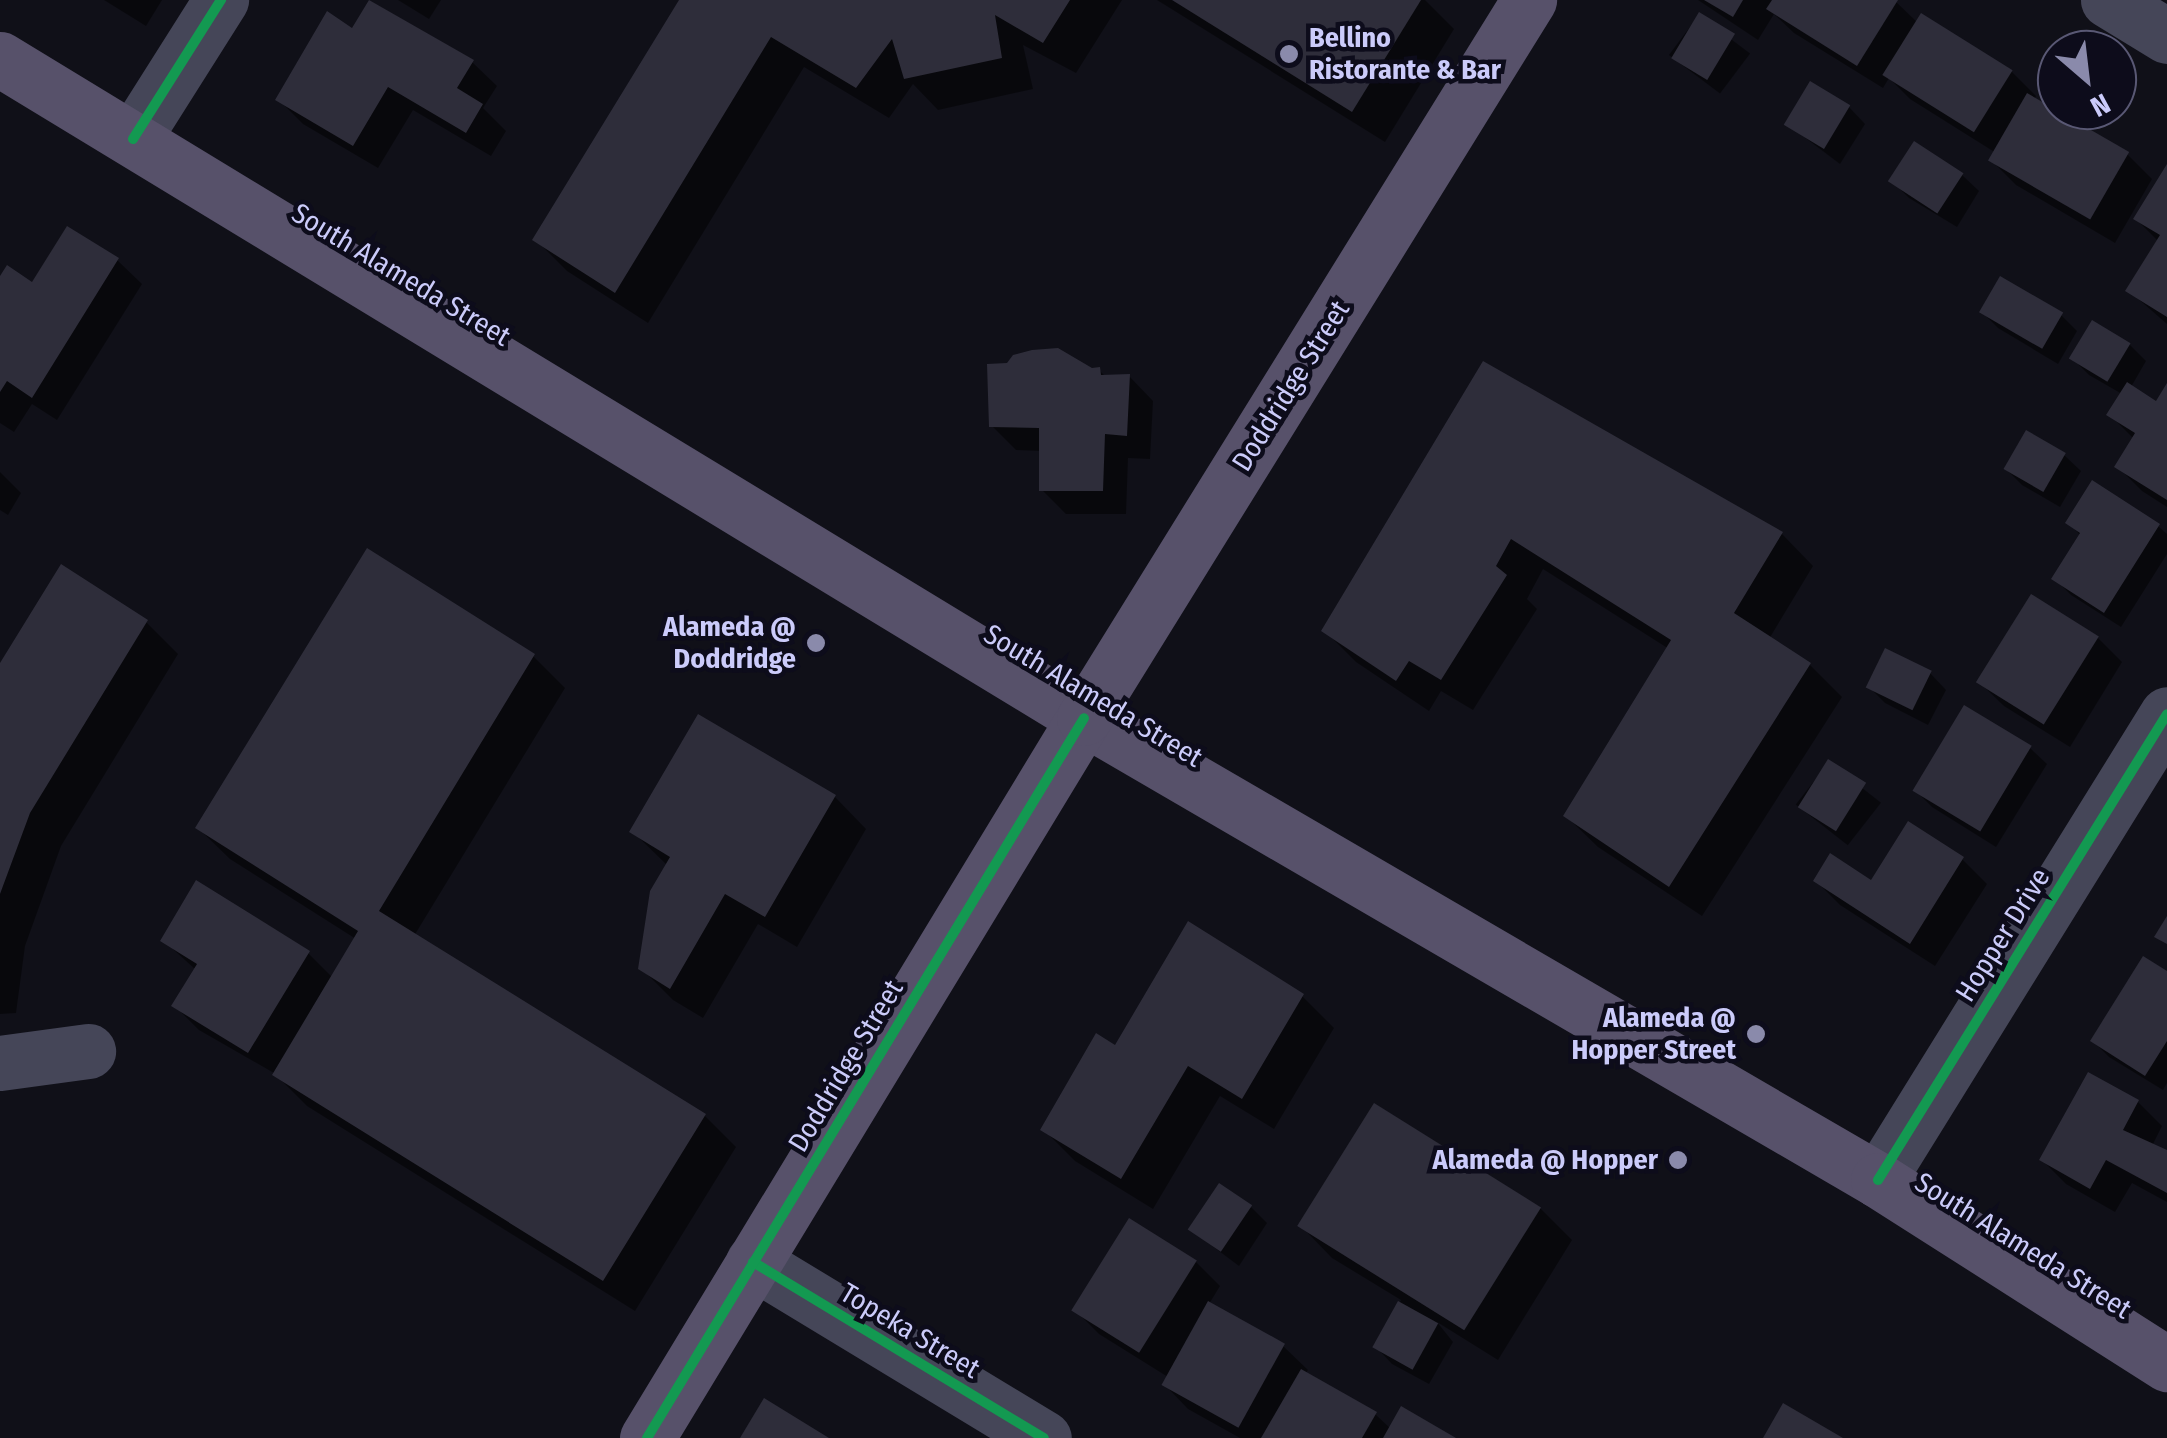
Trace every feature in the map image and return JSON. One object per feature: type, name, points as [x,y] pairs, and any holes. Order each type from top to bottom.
[{"type":"main road","name":"Doddridge Street","points":[[647,1438],[1084,718],[1529,0]]},
{"type":"main road","name":"South Alameda Street","points":[[0,59],[1084,718],[1878,1180],[2167,1364]]},
{"type":"street","points":[[133,140],[221,0]]},
{"type":"street","points":[[2108,0],[2167,36]]},
{"type":"street","name":"Hopper Drive","points":[[1878,1180],[2167,714]]},
{"type":"street","points":[[0,1064],[88,1051]]},
{"type":"street","name":"Topeka Street","points":[[753,1262],[1044,1438]]},
{"type":"building","points":[[369,0],[474,60],[457,88],[483,104],[466,133],[388,87],[353,146],[275,100],[327,11],[352,28]]},
{"type":"building","points":[[679,0],[1070,0],[1043,43],[995,15],[1002,58],[904,79],[892,39],[856,88],[771,37],[615,293],[532,240]]},
{"type":"building","points":[[1172,0],[1421,0],[1352,112]]},
{"type":"building","points":[[1704,0],[1743,0],[1733,17]]},
{"type":"building","points":[[1772,0],[1898,0],[1857,66],[1766,9]]},
{"type":"building","points":[[1699,12],[1735,34],[1707,80],[1671,58]]},
{"type":"building","points":[[1921,13],[2013,70],[1974,132],[1882,75]]},
{"type":"building","points":[[1810,81],[1850,105],[1824,149],[1784,125]]},
{"type":"building","points":[[2027,93],[2037,99],[2037,130],[2091,130],[2129,152],[2090,220],[1988,161]]},
{"type":"building","points":[[1914,141],[1963,173],[1937,213],[1888,181]]},
{"type":"building","points":[[2167,164],[2167,317],[2125,291],[2160,235],[2133,219]]},
{"type":"building","points":[[67,226],[119,258],[32,398],[7,381],[0,392],[0,276],[7,265],[32,282]]},
{"type":"building","points":[[2000,276],[2063,312],[2042,349],[1979,312]]},
{"type":"building","points":[[2092,320],[2131,343],[2107,382],[2069,359]]},
{"type":"building","points":[[1058,348],[1092,368],[1100,367],[1101,375],[1130,374],[1127,436],[1105,434],[1103,491],[1039,491],[1039,428],[989,427],[987,364],[1007,363],[1013,355],[1032,350]]},
{"type":"building","points":[[1483,361],[1783,532],[1734,613],[1811,663],[1669,887],[1563,816],[1671,640],[1511,539],[1496,566],[1507,575],[1441,680],[1409,661],[1396,681],[1321,631]]},
{"type":"building","points":[[2127,382],[2156,401],[2167,383],[2167,500],[2114,467],[2135,433],[2106,415]]},
{"type":"building","points":[[2026,430],[2066,453],[2043,492],[2004,469]]},
{"type":"building","points":[[2092,480],[2160,524],[2104,613],[2051,579],[2080,533],[2065,523]]},
{"type":"building","points":[[367,548],[535,654],[379,911],[706,1114],[603,1281],[272,1075],[358,931],[195,828]]},
{"type":"building","points":[[61,564],[148,620],[30,813],[0,894],[0,663]]},
{"type":"building","points":[[2031,594],[2099,636],[2044,725],[1976,682]]},
{"type":"building","points":[[1885,648],[1932,671],[1912,710],[1866,688]]},
{"type":"building","points":[[1964,705],[2032,746],[1980,831],[1912,791]]},
{"type":"building","points":[[698,714],[836,795],[765,917],[725,894],[670,989],[638,969],[650,891],[670,857],[629,832]]},
{"type":"building","points":[[1828,759],[1866,783],[1836,831],[1798,807]]},
{"type":"building","points":[[1908,821],[1964,857],[1910,944],[1813,881],[1830,853],[1871,880]]},
{"type":"building","points":[[196,880],[310,951],[248,1053],[171,1006],[197,964],[160,941]]},
{"type":"building","points":[[2167,916],[2167,944],[2154,937]]},
{"type":"building","points":[[1188,921],[1304,994],[1242,1099],[1188,1066],[1121,1179],[1040,1130],[1096,1033],[1115,1045]]},
{"type":"building","points":[[2143,956],[2167,971],[2167,1041],[2145,1076],[2090,1041]]},
{"type":"building","points":[[2088,1072],[2139,1100],[2123,1130],[2167,1150],[2167,1193],[2106,1160],[2090,1189],[2039,1160]]},
{"type":"building","points":[[1374,1103],[1541,1207],[1464,1330],[1297,1226]]},
{"type":"building","points":[[1219,1183],[1252,1205],[1221,1252],[1188,1229]]},
{"type":"building","points":[[1129,1218],[1197,1260],[1139,1353],[1071,1310]]},
{"type":"building","points":[[1208,1301],[1285,1344],[1238,1428],[1161,1385]]},
{"type":"building","points":[[1398,1301],[1438,1323],[1413,1370],[1372,1347]]},
{"type":"building","points":[[1301,1369],[1377,1412],[1362,1438],[1261,1438]]},
{"type":"building","points":[[764,1398],[829,1438],[740,1438]]},
{"type":"building","points":[[1783,1403],[1843,1438],[1763,1438]]},
{"type":"building","points":[[1401,1406],[1456,1438],[1383,1438]]},
{"type":"cycle path","points":[[133,139],[221,0]]},
{"type":"cycle path","points":[[1878,1180],[2167,714]]},
{"type":"cycle path","points":[[647,1438],[1084,718]]},
{"type":"cycle path","points":[[753,1262],[1044,1438]]},
{"type":"place","name":"Bellino Ristorante & Bar","points":[[1289,54]]},
{"type":"place","name":"Alameda @ Doddridge","points":[[816,643]]},
{"type":"place","name":"Alameda @ Hopper Street","points":[[1756,1034]]},
{"type":"place","name":"Alameda @ Hopper","points":[[1678,1160]]}]
